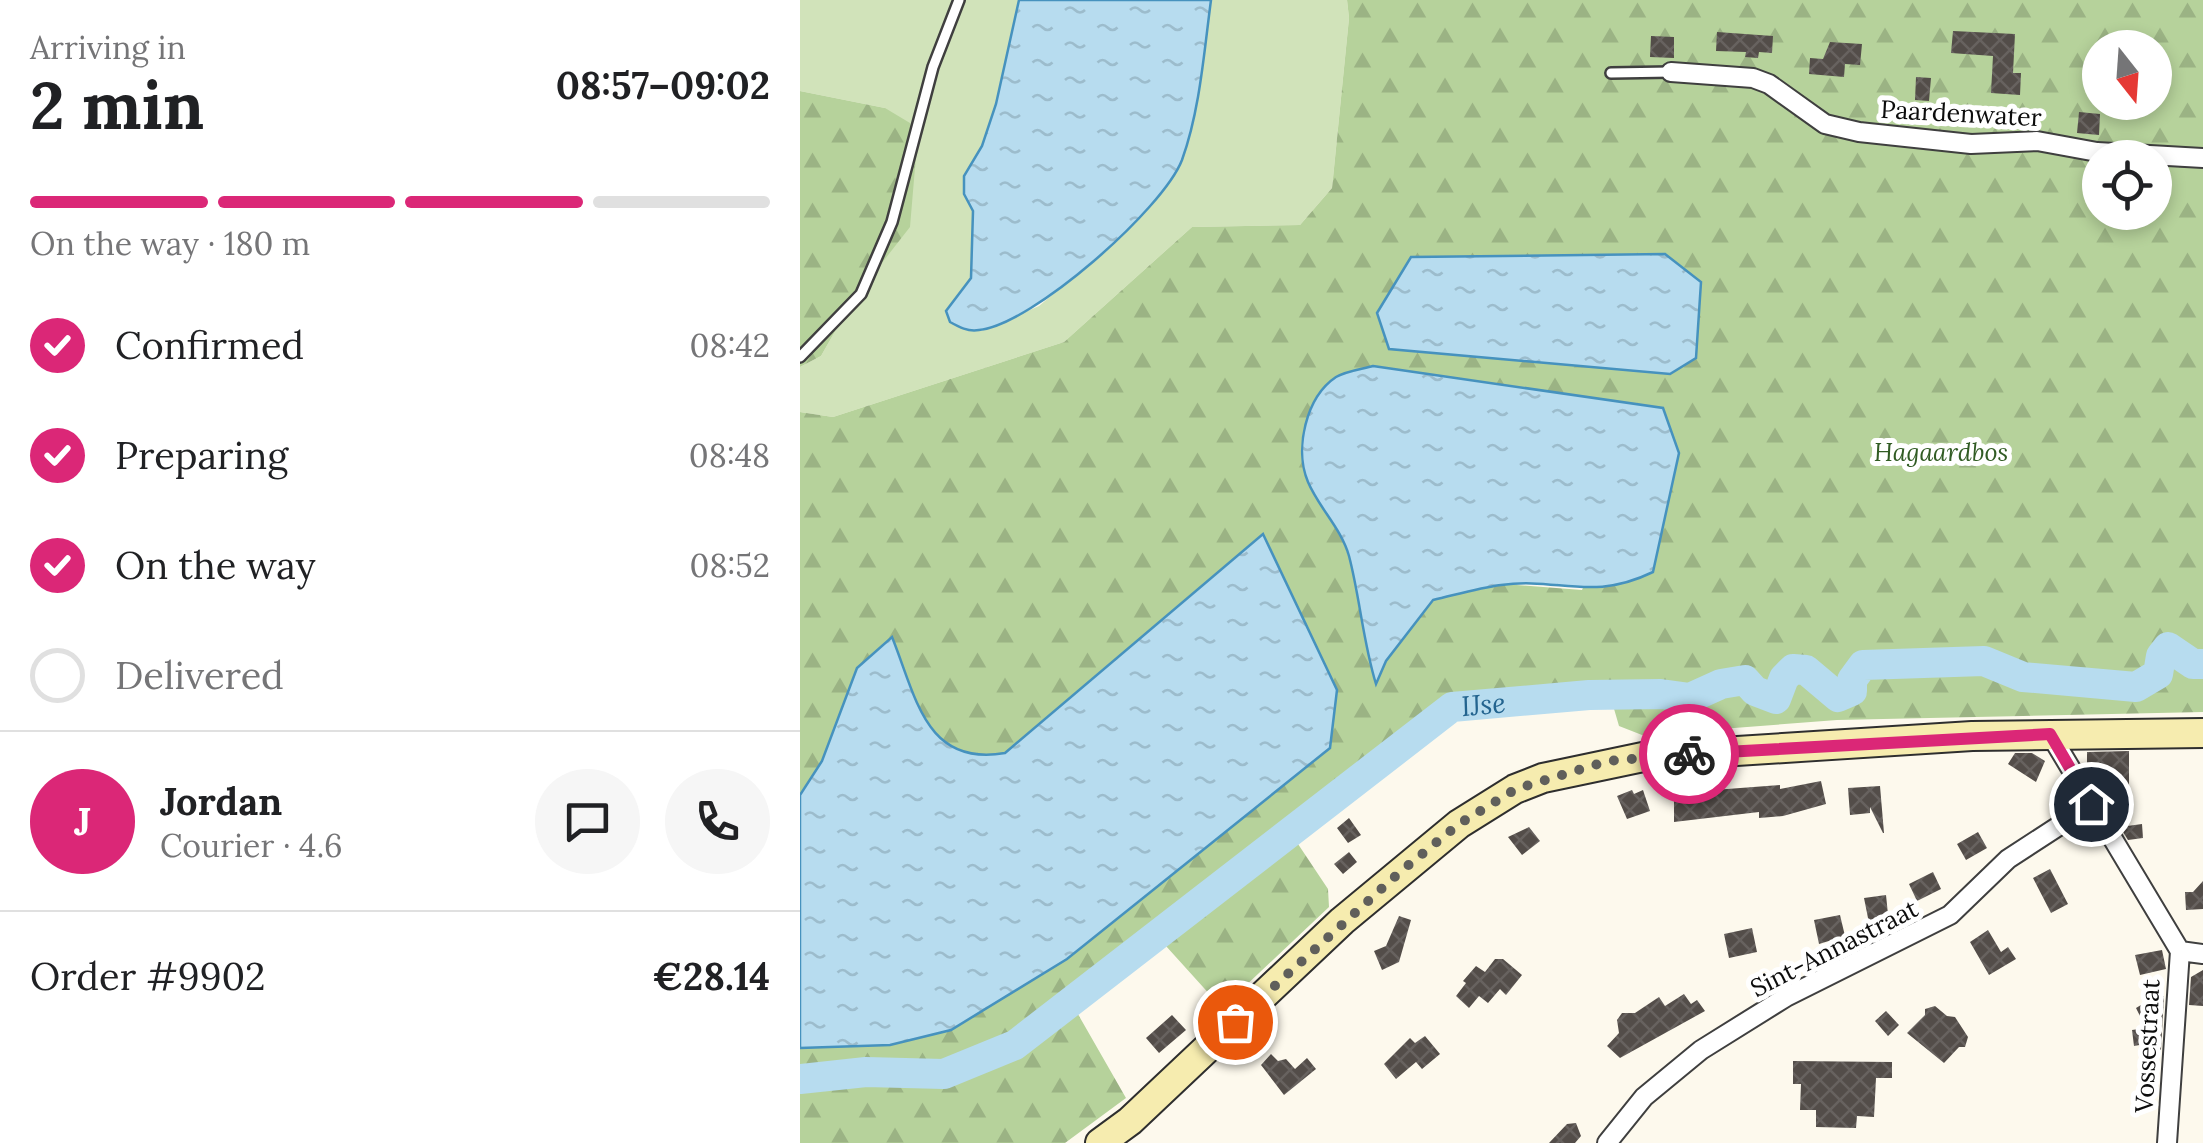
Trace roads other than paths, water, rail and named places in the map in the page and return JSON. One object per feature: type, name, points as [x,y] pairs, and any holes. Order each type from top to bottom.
[{"type":"main road","points":[[1100,1143],[1130,1121],[1342,922],[1459,824],[1516,789],[1572,770],[1643,756],[2050,734],[2203,733]]},
{"type":"street","name":"Paardenwater","points":[[1671,72],[1752,78],[1769,84],[1824,124],[1859,132],[1972,144],[2037,141],[2109,153],[2203,158]]},
{"type":"street","points":[[2050,734],[2180,951],[2203,954]]},
{"type":"street","name":"Sint-Annastraat","points":[[1607,1143],[1644,1097],[1701,1050],[1786,998],[1950,915],[2008,859],[2091,804]]},
{"type":"street","name":"Vossestraat","points":[[2168,1143],[2180,951]]},
{"type":"lane","points":[[800,357],[861,294],[892,222],[932,67],[959,0]]},
{"type":"lane","points":[[1611,73],[1671,72]]},
{"type":"water","points":[[1019,0],[1211,0],[1193,121],[1182,160],[1170,181],[1123,234],[1062,287],[1002,323],[971,330],[950,322],[946,311],[971,278],[973,211],[964,194],[964,176],[982,146],[996,104]]},
{"type":"water","points":[[1665,254],[1701,282],[1696,358],[1670,374],[1389,349],[1377,313],[1411,257]]},
{"type":"water","points":[[1373,366],[1663,408],[1679,453],[1653,572],[1611,586],[1522,583],[1433,600],[1386,661],[1376,684],[1349,556],[1308,482],[1302,454],[1306,425],[1317,397],[1336,377]]},
{"type":"water","points":[[1263,534],[1337,690],[1330,748],[1067,959],[951,1030],[890,1045],[800,1048],[800,795],[822,761],[857,668],[892,637],[917,703],[940,738],[957,749],[978,754],[1005,753]]},
{"type":"waterway","name":"IJse","points":[[800,1079],[866,1072],[944,1074],[1015,1045],[1452,707],[1589,695],[1661,694],[1690,698],[1721,684],[1745,680],[1755,691],[1776,699],[1784,678],[1793,669],[1806,670],[1838,697],[1852,691],[1852,680],[1863,665],[1984,661],[2023,677],[2136,687],[2158,674],[2161,656],[2168,647],[2193,664],[2203,664]]},
{"type":"park label","name":"Hagaardbos","points":[[1941,452]]}]
